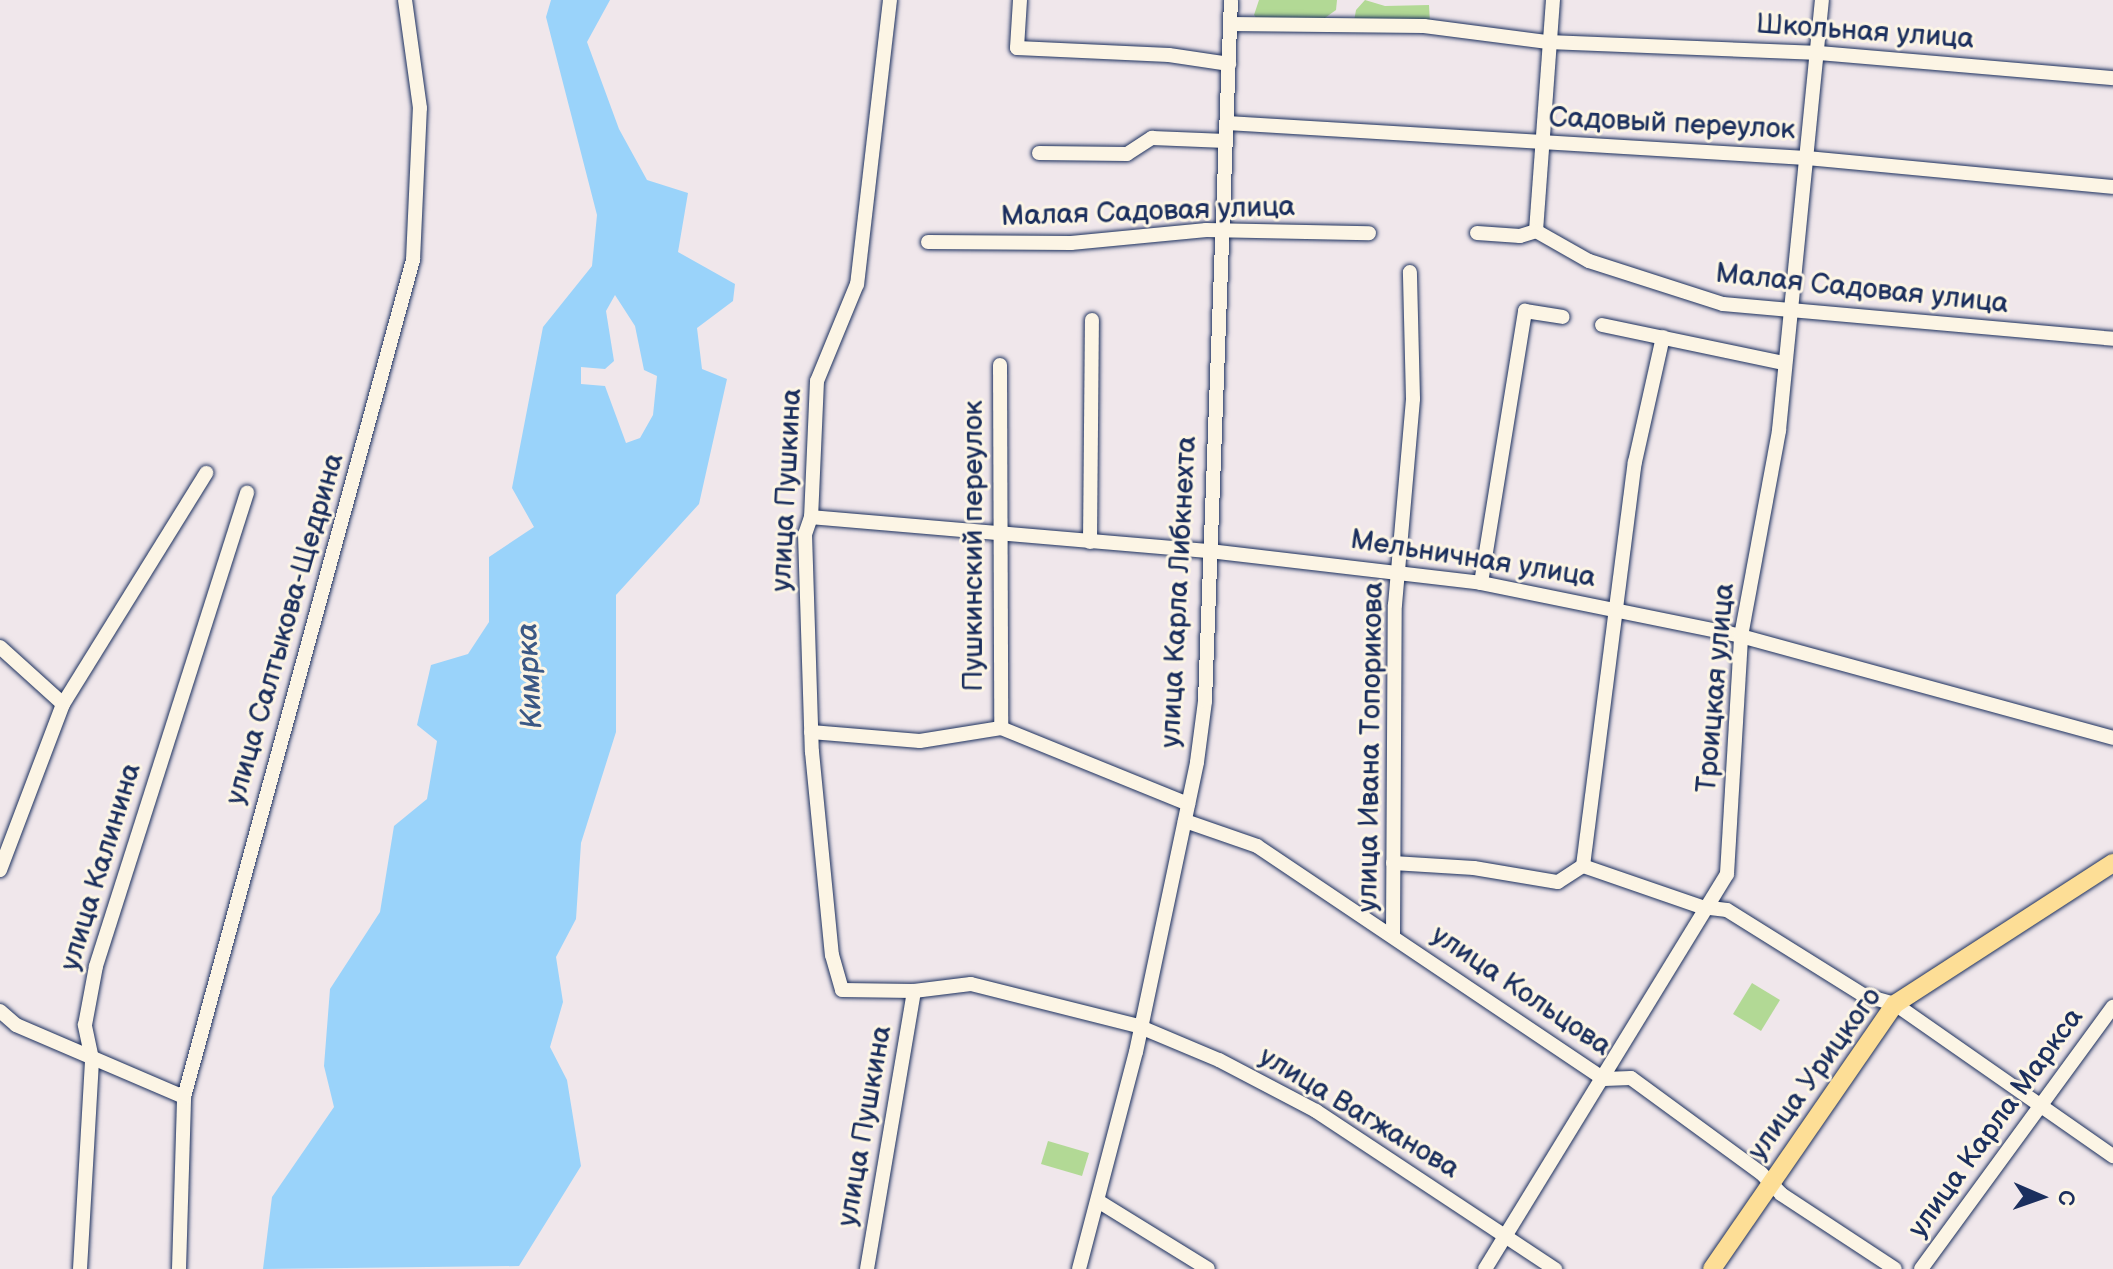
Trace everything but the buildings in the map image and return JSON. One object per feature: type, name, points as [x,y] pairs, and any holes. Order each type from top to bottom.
[{"type":"main road","name":"улица Урицкого","points":[[1712,1269],[1895,1004],[2113,863]]},
{"type":"street","name":"улица Салтыкова-Щедрина","points":[[179,1269],[184,1097],[413,260],[420,108],[405,0]]},
{"type":"street","name":"улица Пушкина","points":[[842,990],[832,955],[811,732],[805,534],[811,517],[817,381],[857,284],[890,0]]},
{"type":"street","points":[[1020,0],[1017,48],[1169,55],[1229,64]]},
{"type":"street","name":"улица Карла Либкнехта","points":[[1079,1269],[1098,1201],[1185,821],[1205,701],[1219,231],[1231,0]]},
{"type":"street","points":[[1477,233],[1520,236],[1536,231],[1538,143],[1553,0]]},
{"type":"street","name":"Троицкая улица","points":[[1485,1269],[1604,1079],[1702,907],[1727,874],[1741,636],[1779,430],[1806,158],[1820,53],[1822,0]]},
{"type":"street","name":"Школьная улица","points":[[1230,24],[1424,26],[1548,42],[1820,53],[2113,78]]},
{"type":"street","name":"Садовый переулок","points":[[1227,123],[1806,158],[2113,187]]},
{"type":"street","points":[[1039,153],[1127,154],[1152,138],[1226,141]]},
{"type":"street","name":"Малая Садовая улица","points":[[928,242],[1071,243],[1219,231],[1369,233]]},
{"type":"street","name":"Малая Садовая улица","points":[[1536,231],[1589,261],[1688,295],[1791,312],[2113,339]]},
{"type":"street","name":"улица Ивана Топорикова","points":[[1393,935],[1395,605],[1401,571],[1413,399],[1410,272]]},
{"type":"street","points":[[1481,583],[1525,311],[1563,317]]},
{"type":"street","points":[[1090,542],[1092,320]]},
{"type":"street","points":[[1602,325],[1784,363]]},
{"type":"street","points":[[1583,866],[1635,462],[1663,337]]},
{"type":"street","name":"Пушкинский переулок","points":[[1000,365],[1001,728]]},
{"type":"street","points":[[0,870],[63,704],[206,473]]},
{"type":"street","name":"улица Калинина","points":[[80,1269],[92,1059],[85,1025],[96,966],[247,492]]},
{"type":"street","name":"Мельничная улица","points":[[811,517],[1210,551],[1401,571],[1481,583],[1741,636],[2113,738]]},
{"type":"street","points":[[0,647],[63,704]]},
{"type":"street","points":[[811,732],[920,741],[1001,728],[1188,804]]},
{"type":"street","name":"улица Кольцова","points":[[1185,821],[1257,846],[1604,1079],[1631,1078],[1771,1183],[1895,1269]]},
{"type":"street","points":[[1393,863],[1474,868],[1558,882],[1583,866]]},
{"type":"street","points":[[1583,866],[1702,907],[1727,910],[1863,995],[1895,1004],[2113,1156]]},
{"type":"street","name":"улица Вагжанова","points":[[842,990],[914,991],[971,984],[1138,1026],[1219,1060],[1316,1111],[1555,1269]]},
{"type":"street","name":"улица Пушкина","points":[[867,1269],[914,991]]},
{"type":"street","name":"улица Карла Маркса","points":[[1921,1269],[2038,1105],[2113,1007]]},
{"type":"street","points":[[0,1011],[16,1025],[184,1097]]},
{"type":"street","points":[[1098,1201],[1208,1269]]},
{"type":"green space","points":[[1259,0],[1337,0],[1336,10],[1322,20],[1260,22],[1254,15]]},
{"type":"green space","points":[[1365,0],[1385,6],[1429,5],[1430,23],[1354,21],[1356,10]]},
{"type":"green space","points":[[1752,983],[1780,1000],[1761,1031],[1733,1014]]},
{"type":"green space","points":[[1048,1141],[1089,1153],[1082,1176],[1041,1164]]},
{"type":"water","name":"Кимрка","points":[[551,0],[610,0],[587,42],[619,129],[647,180],[688,193],[678,252],[735,284],[733,301],[697,328],[702,369],[727,379],[699,504],[616,595],[616,732],[581,843],[576,919],[556,957],[563,1002],[550,1047],[567,1080],[581,1166],[519,1266],[263,1269],[272,1197],[334,1107],[324,1066],[330,989],[380,912],[394,826],[427,799],[437,741],[417,725],[431,665],[468,654],[489,622],[489,557],[534,527],[512,488],[543,327],[592,266],[597,215],[546,17]],"holes":[[[615,295],[635,326],[644,370],[657,376],[653,415],[640,438],[626,443],[605,386],[581,384],[581,367],[605,369],[614,361],[606,311]]]}]
